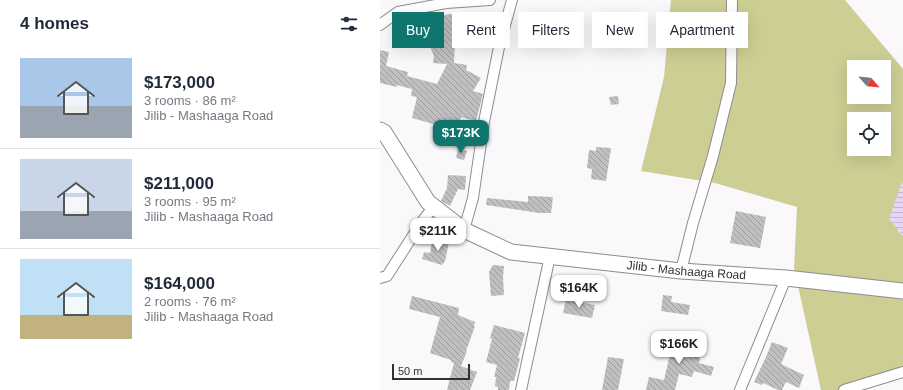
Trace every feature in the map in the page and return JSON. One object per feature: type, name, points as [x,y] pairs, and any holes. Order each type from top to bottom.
[{"type":"main road","name":"Jilib - Mashaaga Road","points":[[381,134],[428,202],[464,230],[511,252],[681,271],[786,278],[903,291]]},
{"type":"street","points":[[380,25],[398,12],[446,3],[490,0]]},
{"type":"street","points":[[464,230],[473,198],[484,122],[499,47],[512,0]]},
{"type":"street","points":[[681,271],[693,223],[713,156],[731,82],[732,0]]},
{"type":"street","points":[[380,278],[387,276],[421,223],[434,206]]},
{"type":"street","points":[[521,390],[550,256]]},
{"type":"street","points":[[742,390],[786,278]]},
{"type":"street","points":[[844,390],[903,372]]},
{"type":"green space","points":[[671,0],[845,0],[903,69],[903,183],[900,187],[898,231],[903,236],[903,374],[846,390],[821,390],[794,268],[797,207],[715,183],[641,171],[664,77],[667,48],[748,48],[748,12],[670,12]]},
{"type":"shaded area","points":[[903,183],[903,236],[889,219],[900,187]]},
{"type":"building","points":[[452,14],[452,48],[455,48],[454,63],[467,65],[466,70],[481,78],[473,91],[483,94],[476,121],[461,117],[457,130],[452,128],[448,138],[438,139],[437,125],[412,118],[417,97],[411,96],[412,89],[380,83],[380,50],[389,52],[386,66],[408,72],[407,76],[437,84],[447,64],[433,63],[434,56],[431,48],[444,48],[444,15]]},
{"type":"building","points":[[618,96],[619,104],[611,105],[609,97]]},
{"type":"building","points":[[596,147],[611,148],[606,181],[591,179],[592,169],[587,168],[589,150],[596,151]]},
{"type":"building","points":[[458,149],[467,151],[464,160],[456,158]]},
{"type":"building","points":[[448,175],[466,176],[465,190],[458,189],[450,206],[441,201],[447,188]]},
{"type":"building","points":[[528,196],[553,197],[551,213],[539,213],[486,205],[487,198],[528,202]]},
{"type":"building","points":[[736,211],[766,217],[760,248],[730,243]]},
{"type":"building","points":[[442,236],[450,238],[445,261],[442,265],[422,259],[424,252],[430,253],[432,241],[440,243]]},
{"type":"building","points":[[493,265],[504,266],[504,295],[491,296],[489,272]]},
{"type":"building","points":[[663,295],[672,296],[671,302],[690,305],[688,315],[661,311]]},
{"type":"building","points":[[412,296],[459,308],[458,315],[475,322],[475,326],[461,366],[477,372],[470,390],[447,390],[454,363],[451,362],[451,360],[430,353],[440,317],[409,309]]},
{"type":"building","points":[[566,299],[595,305],[592,318],[563,313]]},
{"type":"building","points":[[494,325],[525,333],[518,358],[520,358],[514,381],[510,381],[509,390],[498,390],[498,387],[495,386],[496,377],[494,377],[497,365],[486,362]]},
{"type":"building","points":[[680,339],[702,344],[699,363],[714,367],[711,376],[694,371],[692,377],[679,374],[675,390],[646,390],[649,377],[664,380],[670,354],[654,352],[655,345],[678,346]]},
{"type":"building","points":[[772,342],[788,348],[781,364],[804,375],[799,388],[786,382],[782,390],[778,390],[763,383],[762,385],[754,382]]},
{"type":"building","points":[[608,357],[624,359],[618,390],[602,390]]}]
